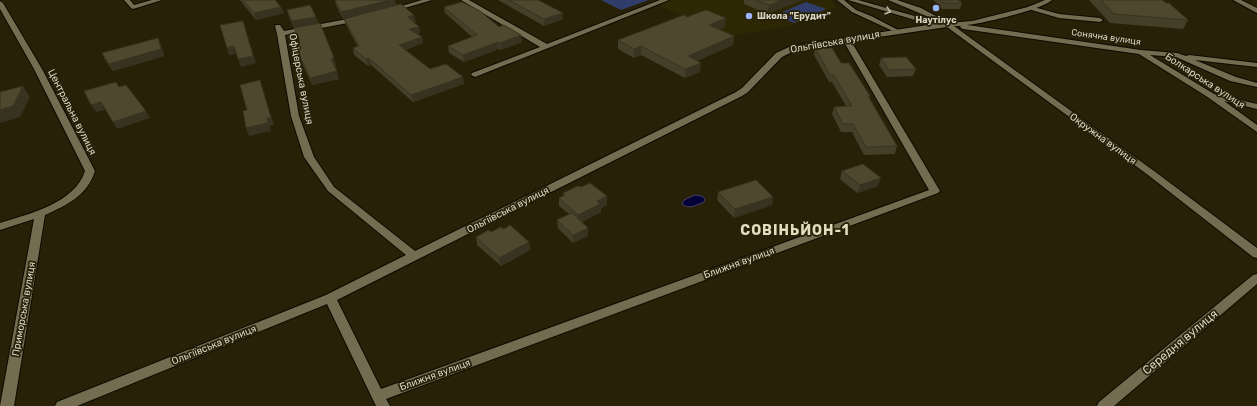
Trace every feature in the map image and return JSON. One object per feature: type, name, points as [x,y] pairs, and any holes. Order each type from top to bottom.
[{"type":"street","points":[[127,0],[133,7],[159,0]]},
{"type":"street","points":[[385,12],[429,0]]},
{"type":"street","points":[[464,0],[546,47]]},
{"type":"street","points":[[475,75],[666,0]]},
{"type":"street","points":[[851,0],[917,19],[948,24],[972,23],[1030,8],[1045,3],[1049,0]]},
{"type":"street","points":[[891,0],[930,13],[948,24]]},
{"type":"street","points":[[1236,0],[1257,11]]},
{"type":"street","name":"Центральна вулиця","points":[[0,3],[38,70],[90,171],[90,179],[84,188],[58,205],[0,227]]},
{"type":"street","name":"Офіцерська вулиця","points":[[363,18],[280,30],[295,116],[309,157],[331,189],[415,257]]},
{"type":"street","name":"Ольгіївська вулиця","points":[[62,406],[330,298],[415,257],[739,94],[745,90],[779,55],[794,48],[948,24]]},
{"type":"street","name":"Сонячна вулиця","points":[[948,24],[1141,52],[1177,55],[1233,79],[1257,85]]},
{"type":"street","name":"Окружна вулиця","points":[[948,24],[958,33],[1257,254]]},
{"type":"street","name":"Ближня вулиця","points":[[380,401],[935,191],[846,39]]},
{"type":"street","name":"Болкарська вулиця","points":[[1141,52],[1209,94],[1257,129]]},
{"type":"street","points":[[1177,55],[1257,65]]},
{"type":"street","points":[[1209,94],[1257,107]]},
{"type":"street","name":"Приморська вулиця","points":[[7,406],[40,212]]},
{"type":"street","name":"Середня вулиця","points":[[1104,406],[1257,278]]},
{"type":"street","points":[[330,298],[380,401]]},
{"type":"lane","points":[[840,0],[854,12],[869,17],[898,31]]},
{"type":"lane","points":[[1030,8],[1059,16],[1100,20]]},
{"type":"shaded area","points":[[601,0],[649,0],[621,10]]},
{"type":"shaded area","name":"Школа \"Ерудит\"","points":[[671,0],[831,0],[836,7],[794,25],[731,36],[657,5]]},
{"type":"shaded area","points":[[806,2],[826,9],[794,23],[775,15]]},
{"type":"shaded area","points":[[695,195],[702,196],[705,199],[704,202],[690,207],[682,204],[684,200]]},
{"type":"building","points":[[243,0],[275,0],[281,7],[254,13]]},
{"type":"building","points":[[335,0],[390,0],[341,12]]},
{"type":"building","points":[[509,0],[538,0],[563,13],[544,19]]},
{"type":"building","points":[[756,0],[782,0],[769,5]]},
{"type":"building","points":[[940,0],[958,0],[962,3],[944,3]]},
{"type":"building","points":[[1101,0],[1162,0],[1169,3],[1188,20],[1114,14]]},
{"type":"building","points":[[462,2],[480,11],[499,27],[504,25],[521,35],[463,55],[448,46],[477,35],[444,7]]},
{"type":"building","points":[[401,4],[414,15],[408,17],[419,27],[409,29],[422,37],[399,45],[430,69],[446,64],[463,77],[411,95],[369,58],[366,59],[353,48],[359,46],[344,19]]},
{"type":"building","points":[[310,5],[316,17],[292,21],[287,10]]},
{"type":"building","points":[[706,10],[726,18],[709,25],[734,36],[688,56],[701,63],[685,69],[641,46],[634,49],[618,40],[684,15],[687,17]]},
{"type":"building","points":[[243,21],[253,56],[238,59],[234,46],[227,48],[220,25]]},
{"type":"building","points":[[320,23],[334,58],[331,59],[337,71],[310,78],[294,43],[300,41],[294,28]]},
{"type":"building","points":[[158,38],[161,49],[109,64],[102,53]]},
{"type":"building","points":[[815,48],[832,48],[841,63],[849,63],[870,96],[868,96],[897,146],[866,147],[853,124],[843,124],[834,107],[852,106],[834,75],[830,75]]},
{"type":"building","points":[[906,57],[916,69],[889,70],[881,58]]},
{"type":"building","points":[[260,80],[271,118],[267,118],[268,123],[246,128],[243,111],[247,110],[240,85]]},
{"type":"building","points":[[116,82],[119,87],[126,85],[146,111],[113,122],[101,102],[91,105],[84,91]]},
{"type":"building","points":[[23,86],[13,106],[0,110],[0,92]]},
{"type":"building","points":[[863,164],[881,178],[860,185],[842,171]]},
{"type":"building","points":[[756,180],[773,197],[735,209],[718,192]]},
{"type":"building","points":[[590,183],[607,196],[597,201],[600,204],[578,215],[559,198],[565,195],[563,193],[578,186],[581,187]]},
{"type":"building","points":[[572,213],[588,228],[573,235],[557,220]]},
{"type":"building","points":[[510,225],[529,242],[499,258],[476,237],[489,230],[491,232],[501,227],[504,229]]},
{"type":"place","name":"Наутілус","points":[[936,8]]},
{"type":"place","name":"Школа \"Ерудит\"","points":[[749,16]]},
{"type":"district","name":"СОВІНЬЙОН-1","points":[[795,230]]}]
